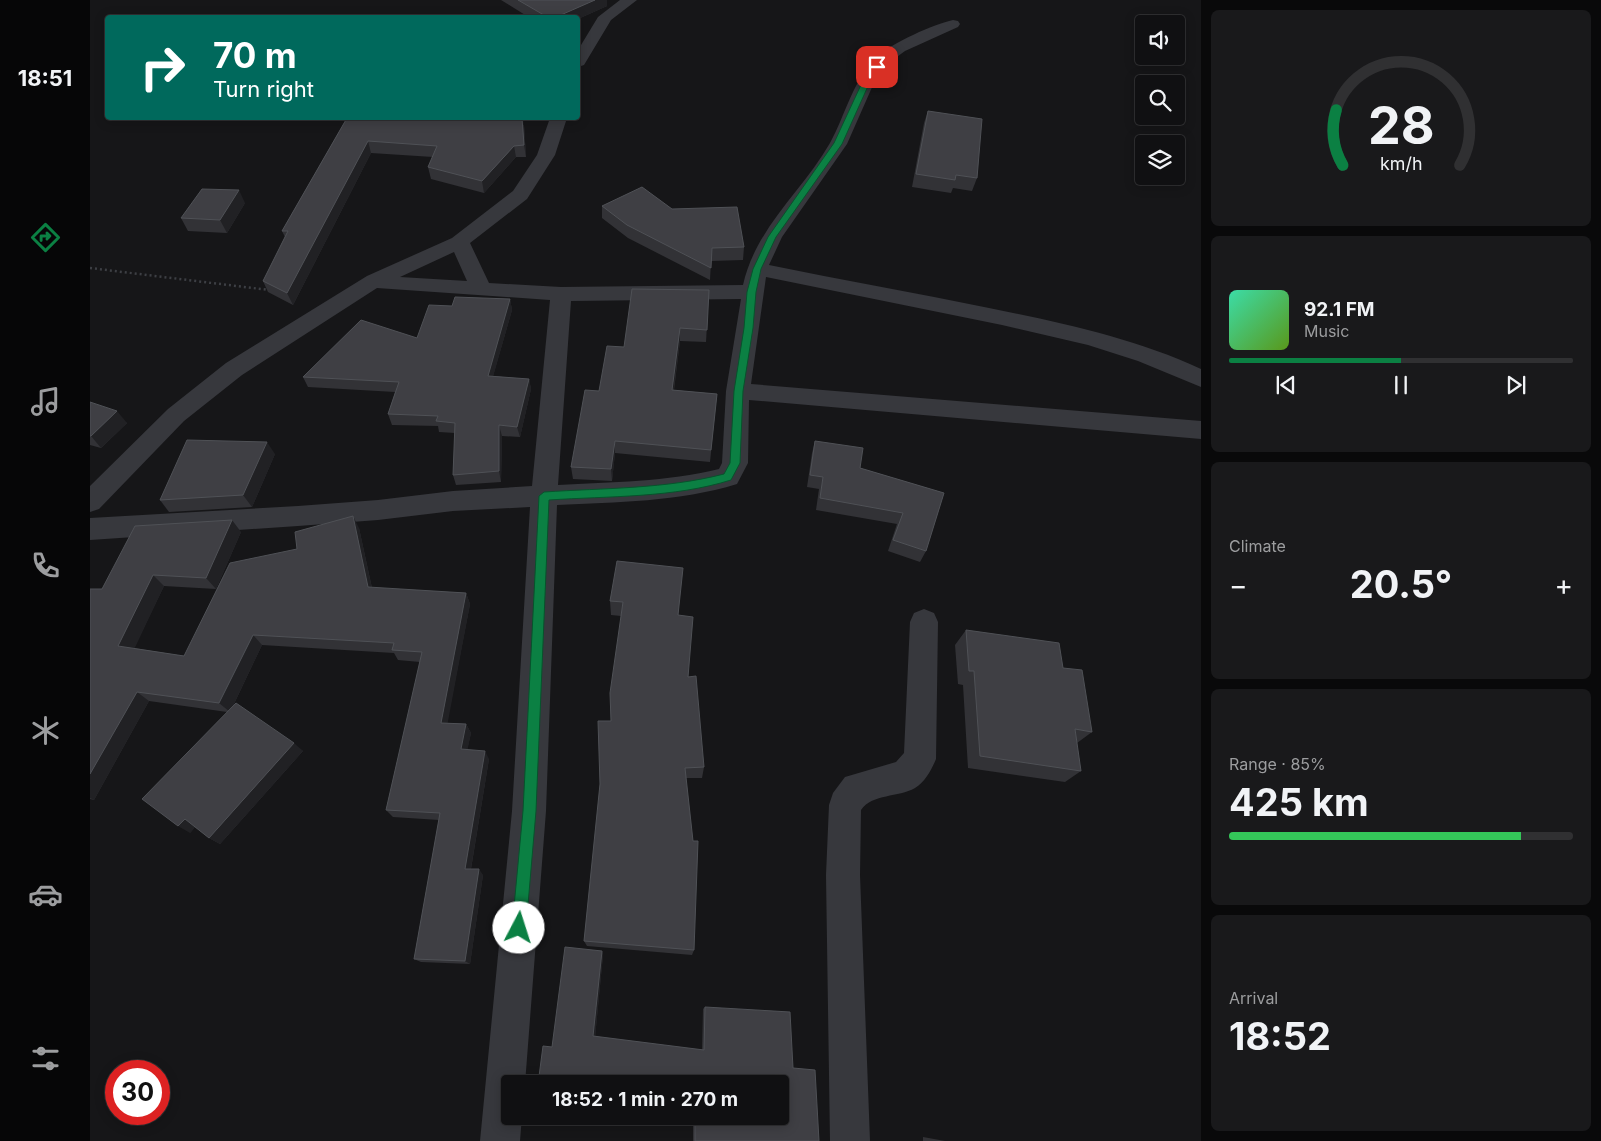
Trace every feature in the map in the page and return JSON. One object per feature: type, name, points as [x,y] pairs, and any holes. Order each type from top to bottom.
[{"type":"street","points":[[580,59],[605,17],[630,0]]},
{"type":"street","points":[[90,529],[378,510],[452,501],[632,491],[699,484],[728,477],[735,463],[738,391],[752,292],[757,269],[772,237],[838,144],[870,74],[884,59],[900,48],[953,24]]},
{"type":"street","points":[[90,502],[176,415],[234,369],[374,281],[459,242],[520,195],[546,155],[557,120]]},
{"type":"street","points":[[459,242],[481,288]]},
{"type":"street","points":[[757,269],[1019,322],[1125,346],[1179,367],[1201,379]]},
{"type":"street","points":[[374,281],[561,294],[752,292]]},
{"type":"street","points":[[500,1141],[529,811],[544,496],[561,294]]},
{"type":"street","points":[[738,391],[1201,430]]},
{"type":"street","points":[[850,1141],[843,885],[845,805],[857,788],[905,776],[920,759],[924,622]]},
{"type":"path","points":[[90,268],[276,291]]},
{"type":"building","points":[[518,0],[595,0],[561,15],[544,15]]},
{"type":"building","points":[[928,111],[982,119],[977,178],[956,175],[955,180],[916,174]]},
{"type":"building","points":[[346,120],[522,120],[524,145],[514,146],[482,181],[428,167],[437,146],[368,141],[287,293],[263,281],[288,231],[282,231]]},
{"type":"building","points":[[642,187],[672,209],[737,207],[744,247],[712,248],[711,268],[627,225],[602,206]]},
{"type":"building","points":[[202,189],[239,190],[220,220],[181,218]]},
{"type":"building","points":[[632,289],[709,290],[707,330],[680,328],[672,390],[717,394],[711,450],[615,441],[611,469],[571,467],[585,390],[599,391],[607,346],[624,347]]},
{"type":"building","points":[[455,297],[510,299],[488,376],[529,379],[517,427],[499,425],[499,471],[453,475],[455,423],[436,421],[438,416],[388,414],[399,382],[303,377],[361,320],[417,338],[429,305],[452,306]]},
{"type":"building","points":[[90,402],[117,411],[91,436],[90,436]]},
{"type":"building","points":[[187,440],[267,442],[243,495],[160,500]]},
{"type":"building","points":[[815,441],[863,448],[860,468],[944,493],[926,551],[893,540],[903,513],[820,498],[823,477],[810,475]]},
{"type":"building","points":[[353,516],[368,587],[466,593],[441,723],[466,724],[461,749],[485,751],[465,869],[479,869],[465,961],[414,959],[440,813],[386,810],[422,652],[392,650],[394,643],[253,635],[219,703],[137,692],[90,774],[90,589],[102,589],[135,526],[232,520],[206,578],[153,575],[118,646],[184,656],[230,563],[297,549],[295,532]]},
{"type":"building","points":[[617,561],[683,568],[678,615],[693,617],[688,677],[696,676],[704,767],[685,768],[693,841],[698,841],[694,950],[584,941],[600,784],[598,721],[611,721],[610,693],[623,602],[610,601]]},
{"type":"building","points":[[966,630],[1059,643],[1063,668],[1082,670],[1092,732],[1075,729],[1081,771],[980,756],[974,671],[969,671]]},
{"type":"building","points":[[236,703],[294,743],[209,838],[185,819],[178,826],[142,799]]},
{"type":"building","points":[[565,947],[602,951],[593,1036],[704,1050],[705,1007],[790,1012],[793,1068],[815,1070],[819,1141],[695,1141],[695,1125],[789,1125],[789,1075],[539,1075],[543,1046],[552,1047]]},
{"type":"route","points":[[519,928],[529,811],[544,496],[632,491],[699,484],[728,477],[735,463],[738,391],[757,269],[772,237],[838,144],[870,74],[877,67]]}]
